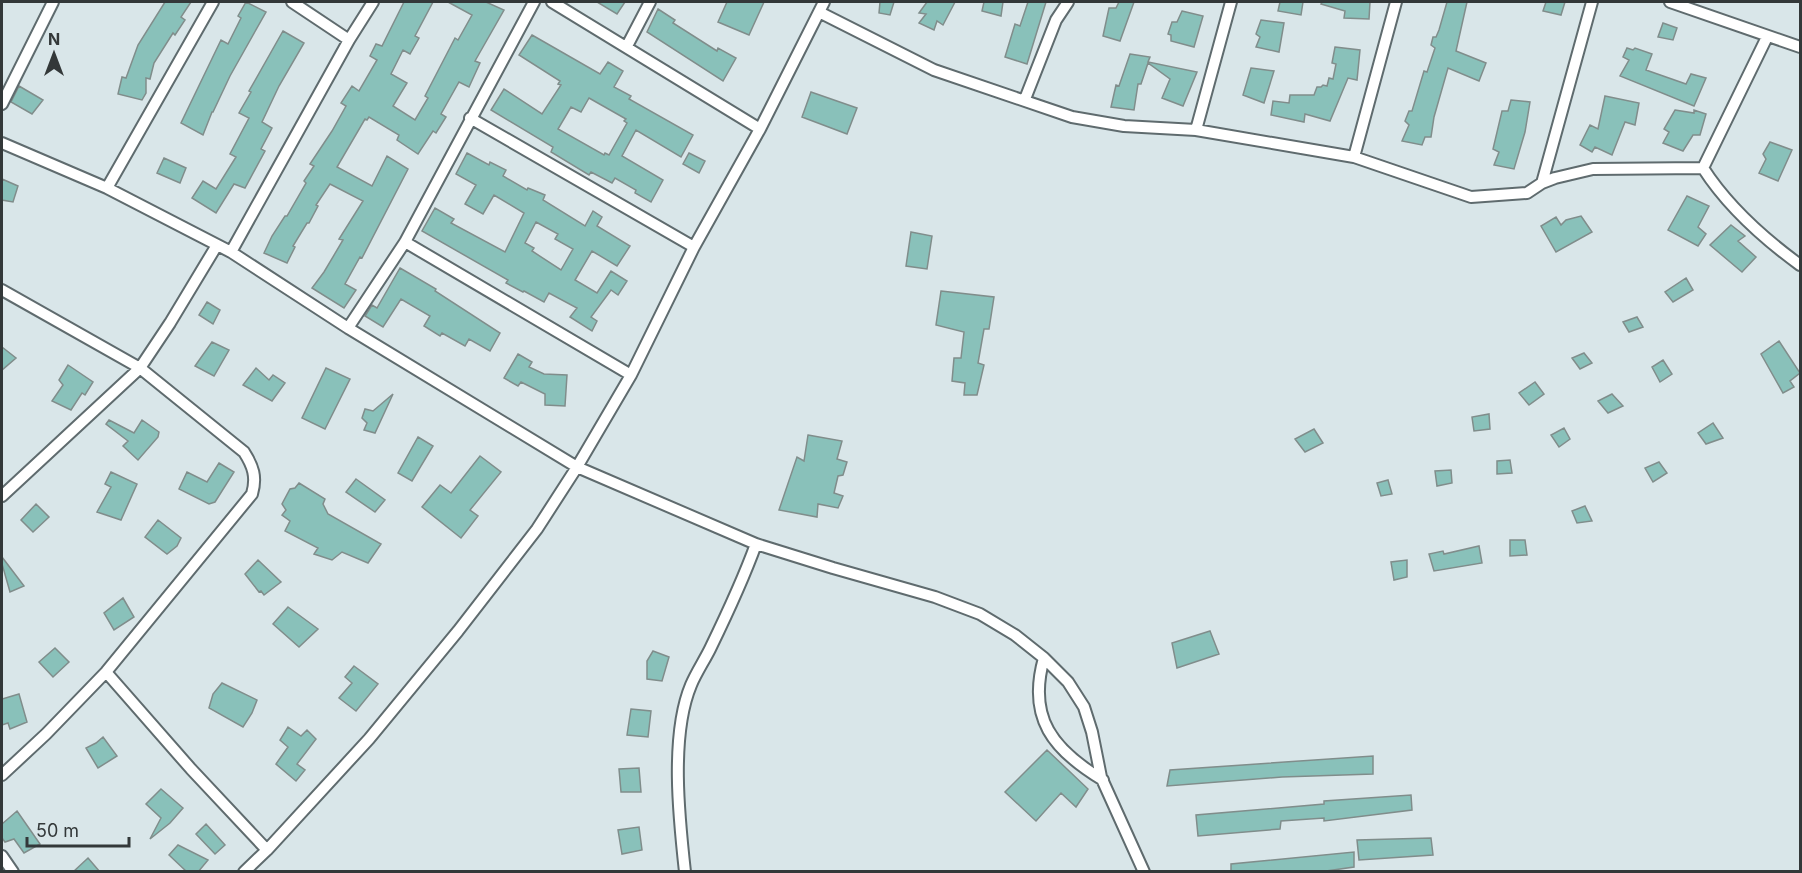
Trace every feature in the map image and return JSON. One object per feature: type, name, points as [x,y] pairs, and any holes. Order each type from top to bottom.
[{"type":"street","points":[[2,104],[53,2]]},
{"type":"street","points":[[107,188],[213,2]]},
{"type":"street","points":[[292,2],[349,40]]},
{"type":"street","points":[[231,252],[349,40],[373,2]]},
{"type":"street","points":[[348,328],[405,242],[534,2]]},
{"type":"street","points":[[552,2],[760,129]]},
{"type":"street","points":[[627,46],[650,2]]},
{"type":"street","points":[[1025,99],[1056,20],[1068,2]]},
{"type":"street","points":[[1196,130],[1231,2]]},
{"type":"street","points":[[1354,157],[1396,2]]},
{"type":"street","points":[[1542,183],[1592,2]]},
{"type":"street","points":[[1670,2],[1800,47]]},
{"type":"street","points":[[244,872],[369,739],[458,631],[537,529],[577,467],[631,375],[694,247],[760,129],[822,7],[934,70],[1025,99],[1072,117],[1124,126],[1196,130],[1354,157],[1472,197],[1527,193],[1542,183],[1593,170],[1703,168]]},
{"type":"street","points":[[1703,168],[1767,37]]},
{"type":"street","points":[[470,118],[694,247]]},
{"type":"street","points":[[2,143],[107,188],[231,252],[348,328],[577,467],[756,544],[935,597],[980,614],[1015,635],[1044,658],[1068,682],[1084,707],[1102,780],[1144,872]]},
{"type":"street","points":[[1703,168],[1716,189],[1741,216],[1772,245],[1800,265]]},
{"type":"street","points":[[405,242],[631,375]]},
{"type":"street","points":[[2,496],[140,368],[217,245]]},
{"type":"street","points":[[2,290],[140,368],[244,452],[255,477],[252,494],[106,672],[46,734],[2,775]]},
{"type":"street","points":[[685,872],[678,766],[682,715],[691,686],[745,577],[756,544]]},
{"type":"street","points":[[1044,658],[1038,685],[1040,706],[1047,730],[1062,750],[1102,780]]},
{"type":"street","points":[[106,672],[191,769],[267,850]]},
{"type":"street","points":[[2,856],[13,872]]},
{"type":"building","points":[[165,2],[191,2],[181,17],[185,20],[175,35],[173,33],[154,63],[150,79],[146,78],[146,93],[142,100],[118,94],[122,77],[126,78],[138,45]]},
{"type":"building","points":[[246,2],[266,12],[230,76],[203,135],[181,123],[221,40],[228,44],[241,18],[238,16]]},
{"type":"building","points":[[404,2],[433,2],[415,36],[419,38],[410,54],[403,50],[391,74],[407,83],[393,106],[415,120],[428,98],[425,96],[455,38],[458,40],[472,15],[448,2],[486,2],[504,10],[475,61],[480,63],[469,87],[459,82],[441,114],[446,117],[436,133],[433,131],[418,154],[397,140],[399,135],[369,117],[365,119],[337,167],[372,186],[387,156],[408,169],[362,258],[360,257],[345,284],[356,290],[344,308],[312,288],[343,240],[339,239],[363,201],[330,184],[316,205],[318,206],[309,223],[293,246],[295,247],[287,263],[264,253],[272,236],[287,216],[306,183],[304,181],[314,166],[310,164],[346,106],[341,103],[352,86],[359,91],[377,60],[370,56],[376,44],[382,46]]},
{"type":"building","points":[[597,2],[625,2],[617,14]]},
{"type":"building","points":[[727,2],[764,2],[749,35],[718,22]]},
{"type":"building","points":[[880,2],[894,2],[890,15],[879,13]]},
{"type":"building","points":[[927,2],[955,2],[943,25],[937,21],[934,30],[919,23],[926,14],[919,13]]},
{"type":"building","points":[[984,2],[1003,2],[1001,16],[982,11]]},
{"type":"building","points":[[1028,2],[1046,2],[1027,64],[1005,57],[1015,24],[1020,26]]},
{"type":"building","points":[[1119,2],[1134,2],[1120,41],[1103,36],[1109,8],[1116,8]]},
{"type":"building","points":[[1280,2],[1303,2],[1301,15],[1278,11]]},
{"type":"building","points":[[1322,2],[1370,2],[1369,19],[1344,18],[1345,11],[1321,4]]},
{"type":"building","points":[[1447,2],[1467,2],[1456,51],[1486,63],[1479,81],[1448,68],[1434,117],[1431,137],[1425,137],[1422,145],[1402,141],[1409,125],[1405,121],[1409,111],[1412,111],[1424,71],[1427,72],[1435,48],[1431,45],[1433,37],[1436,37],[1439,30]]},
{"type":"building","points":[[1546,2],[1565,2],[1561,15],[1543,11]]},
{"type":"building","points":[[658,9],[675,20],[673,23],[717,51],[718,48],[736,58],[723,81],[647,32]]},
{"type":"building","points":[[1182,11],[1203,16],[1194,47],[1171,41],[1171,35],[1168,34],[1172,22],[1177,22]]},
{"type":"building","points":[[1261,20],[1284,23],[1279,52],[1256,47],[1260,37],[1256,34]]},
{"type":"building","points":[[1663,23],[1677,28],[1673,40],[1658,37]]},
{"type":"building","points":[[283,31],[304,43],[279,86],[262,122],[272,128],[261,149],[265,151],[245,188],[234,184],[216,213],[192,198],[203,181],[216,189],[236,157],[230,154],[249,118],[239,113]]},
{"type":"building","points":[[532,35],[600,74],[608,62],[623,71],[614,87],[631,96],[629,99],[693,135],[681,157],[636,130],[622,156],[663,180],[651,202],[615,178],[612,183],[591,172],[589,175],[551,152],[553,147],[491,110],[504,89],[542,114],[561,85],[558,84],[560,81],[519,55]],"holes":[[[589,98],[626,119],[624,121],[627,123],[609,155],[605,153],[604,155],[558,129],[571,107],[581,112]]]},
{"type":"building","points":[[1335,47],[1360,50],[1357,80],[1348,78],[1330,121],[1305,114],[1304,122],[1271,115],[1273,101],[1289,103],[1290,95],[1314,95],[1317,87],[1327,86],[1329,78],[1333,79],[1336,64],[1332,63]]},
{"type":"building","points":[[1627,48],[1633,50],[1635,48],[1652,54],[1646,70],[1686,84],[1691,74],[1706,78],[1694,106],[1620,76],[1629,60],[1623,57]]},
{"type":"building","points":[[1130,54],[1150,57],[1148,62],[1197,72],[1183,106],[1162,98],[1170,79],[1148,63],[1141,84],[1138,84],[1134,110],[1111,107],[1116,85],[1119,86]]},
{"type":"building","points":[[1251,68],[1274,71],[1264,103],[1243,95]]},
{"type":"building","points":[[19,86],[43,100],[32,114],[11,102]]},
{"type":"building","points":[[811,92],[857,108],[847,134],[802,117]]},
{"type":"building","points":[[1605,96],[1639,103],[1635,125],[1625,122],[1612,155],[1595,147],[1592,152],[1580,145],[1590,125],[1598,129]]},
{"type":"building","points":[[1511,100],[1530,102],[1525,132],[1514,169],[1494,165],[1499,152],[1493,149],[1502,111],[1508,111]]},
{"type":"building","points":[[1675,110],[1694,113],[1694,110],[1706,114],[1700,135],[1693,135],[1683,151],[1663,143],[1669,132],[1664,129]]},
{"type":"building","points":[[1770,142],[1792,150],[1778,181],[1759,173],[1766,159],[1763,154]]},
{"type":"building","points":[[467,153],[489,165],[490,162],[506,170],[503,176],[527,190],[528,188],[545,195],[543,200],[585,226],[593,211],[602,217],[597,226],[630,246],[617,266],[592,251],[575,280],[597,293],[611,271],[627,281],[618,295],[611,290],[591,317],[597,321],[592,331],[570,317],[577,308],[549,293],[544,302],[523,292],[506,283],[508,280],[422,231],[435,208],[454,219],[451,223],[505,252],[524,213],[494,195],[483,214],[465,204],[476,185],[456,174]],"holes":[[[536,222],[558,234],[555,239],[573,249],[561,270],[532,251],[534,248],[525,243]]]},
{"type":"building","points":[[689,153],[705,161],[699,173],[683,164]]},
{"type":"building","points":[[164,158],[186,168],[180,183],[157,173]]},
{"type":"building","points":[[2,179],[18,186],[13,202],[2,200]]},
{"type":"building","points":[[1687,196],[1709,206],[1698,227],[1706,234],[1698,246],[1668,230]]},
{"type":"building","points":[[1581,216],[1592,232],[1556,252],[1541,226],[1556,217],[1561,225],[1566,220]]},
{"type":"building","points":[[1731,225],[1745,236],[1738,241],[1756,257],[1742,272],[1710,245]]},
{"type":"building","points":[[911,232],[932,236],[927,269],[906,266]]},
{"type":"building","points":[[400,268],[436,289],[435,291],[500,333],[490,351],[469,339],[465,346],[442,333],[440,336],[424,326],[430,316],[401,299],[383,327],[365,316],[372,305],[377,308]]},
{"type":"building","points":[[1686,278],[1693,290],[1673,302],[1665,292]]},
{"type":"building","points":[[941,291],[994,297],[989,329],[984,329],[978,363],[984,365],[977,395],[964,395],[965,383],[952,381],[954,358],[961,358],[964,332],[936,325]]},
{"type":"building","points":[[207,302],[220,310],[213,324],[199,315]]},
{"type":"building","points":[[1637,317],[1643,327],[1629,332],[1623,322]]},
{"type":"building","points":[[1779,341],[1800,373],[1790,381],[1794,387],[1783,393],[1761,354]]},
{"type":"building","points":[[212,342],[229,350],[214,376],[195,366]]},
{"type":"building","points":[[2,347],[16,358],[2,370]]},
{"type":"building","points":[[1584,353],[1592,363],[1580,369],[1572,358]]},
{"type":"building","points":[[518,354],[532,362],[529,367],[544,374],[567,375],[565,406],[545,405],[545,394],[521,382],[518,386],[504,378]]},
{"type":"building","points":[[1663,360],[1672,374],[1660,382],[1652,367]]},
{"type":"building","points":[[68,365],[93,382],[85,395],[82,393],[71,410],[52,401],[63,385],[59,380]]},
{"type":"building","points":[[256,368],[269,380],[273,375],[285,383],[272,401],[243,385]]},
{"type":"building","points":[[326,368],[350,379],[325,429],[302,418]]},
{"type":"building","points":[[1535,382],[1544,394],[1529,405],[1519,393]]},
{"type":"building","points":[[393,394],[375,433],[364,430],[367,423],[362,418],[365,409],[373,411]]},
{"type":"building","points":[[1612,394],[1623,406],[1608,413],[1598,401]]},
{"type":"building","points":[[1489,414],[1490,429],[1474,431],[1472,417]]},
{"type":"building","points":[[109,420],[134,433],[142,420],[159,432],[158,437],[138,460],[123,446],[128,441],[106,424]]},
{"type":"building","points":[[1713,423],[1723,438],[1706,444],[1698,433]]},
{"type":"building","points":[[1564,428],[1570,439],[1559,447],[1551,435]]},
{"type":"building","points":[[1314,429],[1323,443],[1305,452],[1295,439]]},
{"type":"building","points":[[808,435],[842,441],[837,459],[847,462],[843,475],[838,476],[834,493],[843,496],[838,508],[818,504],[817,517],[779,510],[797,457],[804,461]]},
{"type":"building","points":[[418,437],[433,446],[412,481],[398,473]]},
{"type":"building","points":[[480,456],[501,472],[470,510],[478,516],[461,538],[422,507],[440,485],[451,493]]},
{"type":"building","points":[[1510,460],[1512,473],[1497,474],[1497,461]]},
{"type":"building","points":[[1659,462],[1667,473],[1653,482],[1645,468]]},
{"type":"building","points":[[219,463],[234,472],[215,502],[209,504],[179,489],[187,472],[207,482]]},
{"type":"building","points":[[1451,470],[1452,483],[1437,486],[1435,471]]},
{"type":"building","points":[[111,472],[137,484],[121,520],[97,512],[111,487],[105,484]]},
{"type":"building","points":[[356,479],[385,500],[375,512],[346,492]]},
{"type":"building","points":[[1388,480],[1392,494],[1381,496],[1377,483]]},
{"type":"building","points":[[299,483],[325,499],[323,504],[328,514],[381,544],[368,563],[342,552],[332,560],[314,554],[318,548],[285,531],[290,521],[282,515],[286,510],[282,504],[290,489],[295,488]]},
{"type":"building","points":[[36,504],[49,517],[33,532],[21,520]]},
{"type":"building","points":[[1585,506],[1592,521],[1577,523],[1572,511]]},
{"type":"building","points":[[158,520],[181,538],[177,546],[167,554],[145,537]]},
{"type":"building","points":[[1510,540],[1525,540],[1527,555],[1510,556]]},
{"type":"building","points":[[1479,546],[1482,563],[1434,571],[1429,554],[1443,551],[1444,554]]},
{"type":"building","points":[[2,557],[24,586],[10,592]]},
{"type":"building","points":[[258,560],[281,582],[264,595],[245,574]]},
{"type":"building","points":[[1407,560],[1407,577],[1394,580],[1391,562]]},
{"type":"building","points":[[123,598],[134,617],[114,630],[104,613]]},
{"type":"building","points":[[288,607],[318,629],[299,647],[273,624]]},
{"type":"building","points":[[1210,631],[1219,654],[1177,668],[1172,643]]},
{"type":"building","points":[[55,648],[69,662],[53,677],[39,662]]},
{"type":"building","points":[[653,651],[669,657],[662,681],[647,679],[647,661]]},
{"type":"building","points":[[354,666],[378,684],[356,711],[339,698],[352,683],[345,677]]},
{"type":"building","points":[[222,683],[257,700],[243,727],[209,708],[213,694]]},
{"type":"building","points":[[19,694],[27,722],[10,729],[8,723],[2,725],[2,699]]},
{"type":"building","points":[[631,709],[651,711],[648,737],[627,735]]},
{"type":"building","points":[[288,727],[301,736],[307,730],[316,739],[297,764],[305,770],[296,781],[276,764],[288,747],[280,740]]},
{"type":"building","points":[[103,737],[117,756],[98,768],[86,748]]},
{"type":"building","points":[[1047,750],[1088,789],[1076,807],[1061,793],[1036,821],[1005,792]]},
{"type":"building","points":[[1373,756],[1373,774],[1282,777],[1167,786],[1170,770]]},
{"type":"building","points":[[639,768],[641,792],[621,792],[619,769]]},
{"type":"building","points":[[161,789],[183,808],[170,823],[150,839],[161,818],[146,804]]},
{"type":"building","points":[[1411,795],[1412,810],[1324,821],[1324,818],[1281,821],[1280,829],[1198,836],[1196,815],[1324,804],[1324,801]]},
{"type":"building","points":[[17,811],[40,844],[24,853],[14,839],[5,842],[2,838],[2,824]]},
{"type":"building","points":[[206,824],[225,845],[215,854],[196,834]]},
{"type":"building","points":[[639,827],[642,850],[622,854],[618,830]]},
{"type":"building","points":[[1431,838],[1433,855],[1359,860],[1357,840]]},
{"type":"building","points":[[178,845],[208,860],[198,872],[187,872],[169,855]]},
{"type":"building","points":[[1354,852],[1354,867],[1319,872],[1231,872],[1231,864]]},
{"type":"building","points":[[88,858],[100,872],[73,872]]}]
